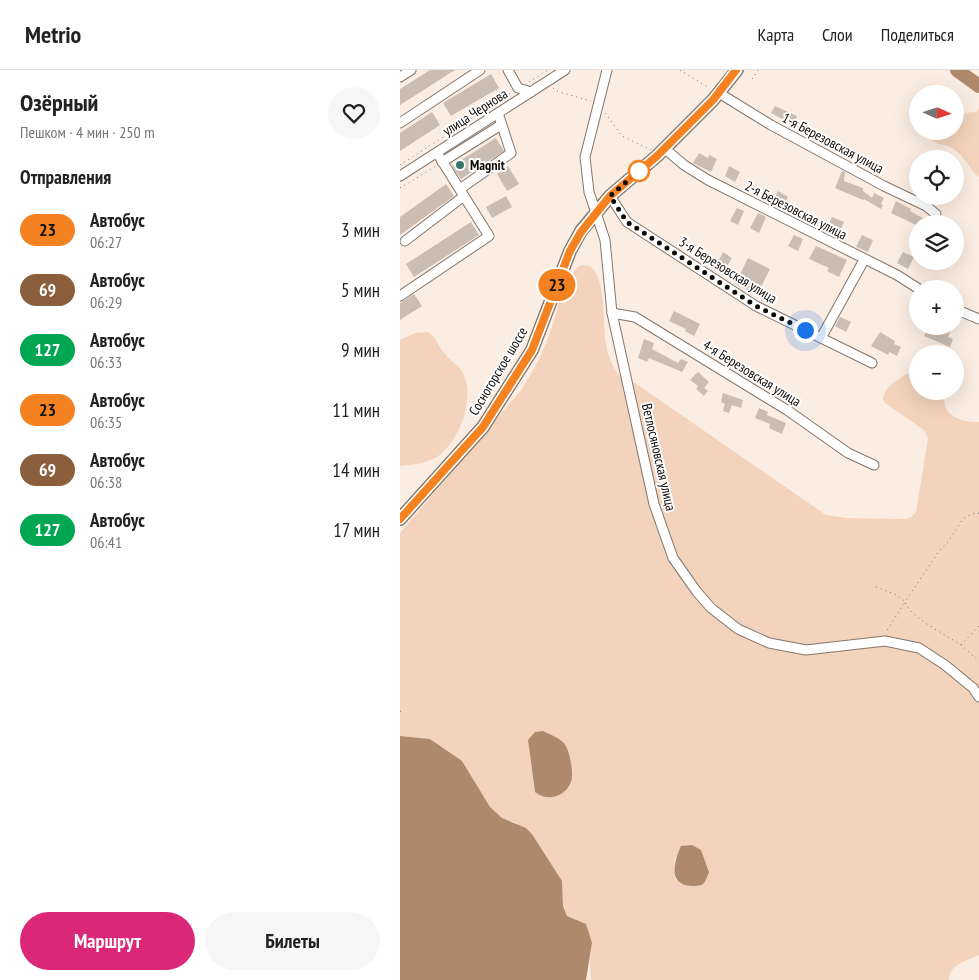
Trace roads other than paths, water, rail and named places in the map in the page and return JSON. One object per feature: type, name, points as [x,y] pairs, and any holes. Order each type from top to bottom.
[{"type":"main road","name":"Сосногорское шоссе","points":[[400,519],[483,427],[532,350],[570,251],[581,232],[610,196],[664,148],[719,93],[735,70]]},
{"type":"street","points":[[400,77],[411,70]]},
{"type":"street","points":[[400,123],[480,70]]},
{"type":"street","points":[[508,70],[518,88],[531,92]]},
{"type":"street","name":"улица Чернова","points":[[400,176],[566,70]]},
{"type":"street","name":"Ветлосяновская улица","points":[[607,70],[585,157],[588,192],[605,240],[612,313],[654,504],[673,558],[697,592],[712,608],[738,629],[769,643],[806,650],[882,641],[918,648],[945,665],[973,688],[979,697]]},
{"type":"street","name":"1-я Березовская улица","points":[[719,93],[770,126],[926,206],[936,214]]},
{"type":"street","points":[[405,241],[512,153],[498,113]]},
{"type":"street","points":[[442,162],[501,125]]},
{"type":"street","name":"2-я Березовская улица","points":[[664,148],[684,165],[708,180],[909,283]]},
{"type":"street","points":[[400,296],[488,236],[436,153]]},
{"type":"street","name":"3-я Березовская улица","points":[[610,196],[627,222],[756,306],[872,363]]},
{"type":"street","points":[[821,338],[864,260]]},
{"type":"street","name":"4-я Березовская улица","points":[[612,313],[635,317],[787,410],[848,453],[874,465]]},
{"type":"street","points":[[964,313],[979,319]]},
{"type":"waterway","points":[[957,70],[979,86]]},
{"type":"place","name":"Magnit","points":[[460,165]]}]
